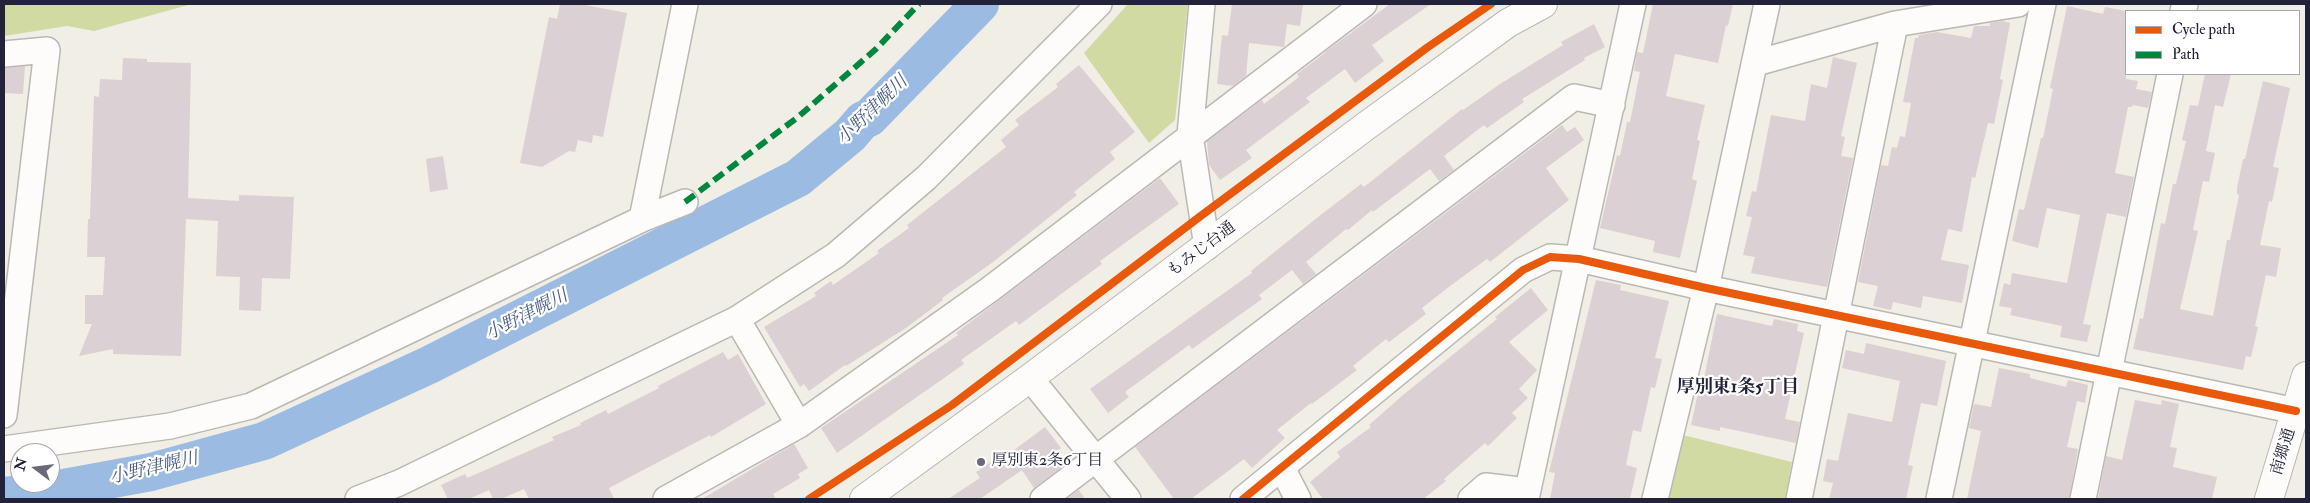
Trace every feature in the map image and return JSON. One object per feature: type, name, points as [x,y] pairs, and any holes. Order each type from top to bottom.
[{"type":"street","points":[[642,219],[685,4]]},
{"type":"street","points":[[358,499],[400,483],[737,319],[836,255],[926,178],[1099,4]]},
{"type":"street","points":[[1202,4],[1190,135],[1206,247]]},
{"type":"street","points":[[666,499],[799,424],[989,290],[1190,135],[1341,12],[1364,4]]},
{"type":"street","name":"もみじ台通","points":[[864,499],[1030,378],[1366,126],[1508,23],[1543,4]]},
{"type":"street","points":[[1470,499],[1486,486],[1526,495],[1579,259],[1633,4]]},
{"type":"street","points":[[1655,499],[1706,288],[1756,63],[1767,4]]},
{"type":"street","points":[[1756,63],[1895,24],[2018,4]]},
{"type":"street","points":[[1939,499],[1970,342],[2043,4]]},
{"type":"street","points":[[1799,499],[1895,24]]},
{"type":"street","points":[[4,54],[47,50],[4,415]]},
{"type":"street","points":[[2083,499],[2170,75]]},
{"type":"street","points":[[1043,499],[1574,97],[1612,105]]},
{"type":"street","points":[[4,449],[170,426],[251,406],[642,219],[685,202]]},
{"type":"street","points":[[1243,499],[1522,270],[1550,258],[1579,259],[1706,288],[2296,411]]},
{"type":"street","points":[[737,319],[799,424]]},
{"type":"street","name":"南郷通","points":[[2269,499],[2306,376]]},
{"type":"street","points":[[1030,378],[1128,499]]},
{"type":"street","points":[[1282,468],[1298,499]]},
{"type":"green space","points":[[4,4],[192,4],[94,31],[67,26],[4,36]]},
{"type":"green space","points":[[1128,4],[1188,4],[1175,120],[1149,143],[1084,53]]},
{"type":"green space","points":[[1679,434],[1792,462],[1785,499],[1664,499]]},
{"type":"building","points":[[560,4],[580,4],[627,13],[603,137],[593,135],[592,143],[578,140],[575,152],[569,151],[542,167],[520,163],[549,17],[557,19]]},
{"type":"building","points":[[1232,4],[1303,4],[1300,26],[1287,24],[1284,47],[1249,43],[1246,76],[1233,86],[1217,84],[1222,35],[1228,36]]},
{"type":"building","points":[[1390,4],[1431,4],[1372,45],[1384,61],[1355,83],[1345,69],[1306,98],[1310,102],[1246,150],[1252,158],[1220,180],[1209,165],[1207,141],[1262,100],[1264,104],[1299,77],[1297,74]]},
{"type":"building","points":[[1653,4],[1733,4],[1728,26],[1726,25],[1718,63],[1675,54],[1666,96],[1705,105],[1697,140],[1700,141],[1692,179],[1697,181],[1680,258],[1653,252],[1655,241],[1600,228],[1617,155],[1620,156],[1627,122],[1630,122],[1640,72],[1634,71],[1637,52],[1643,53]]},
{"type":"building","points":[[2067,6],[2103,14],[2105,7],[2125,11],[2126,79],[2138,81],[2136,89],[2152,92],[2148,108],[2133,105],[2128,107],[2115,173],[2134,177],[2126,217],[2107,213],[2083,324],[2091,325],[2087,342],[2060,337],[2062,326],[2010,315],[2012,308],[1999,306],[2004,283],[2010,285],[2012,273],[2067,283],[2080,215],[2047,208],[2038,248],[2012,241],[2019,209],[2024,210],[2041,138],[2043,138],[2053,89],[2050,88]]},
{"type":"building","points":[[2002,21],[2010,23],[2000,79],[2003,80],[1994,124],[1988,123],[1975,178],[1972,177],[1962,232],[1948,229],[1941,260],[1969,265],[1962,303],[1923,296],[1921,308],[1893,302],[1891,310],[1873,306],[1878,286],[1858,282],[1881,165],[1888,166],[1892,147],[1897,148],[1900,136],[1905,137],[1911,103],[1903,102],[1915,38],[1918,38],[1919,35],[1937,32],[1971,38],[1974,26],[1990,26],[1990,23]]},
{"type":"building","points":[[1594,24],[1605,47],[1584,58],[1585,60],[1522,99],[1524,102],[1487,128],[1484,125],[1444,156],[1454,170],[1439,181],[1430,169],[1373,212],[1372,210],[1348,230],[1346,229],[1306,262],[1316,274],[1303,284],[1292,270],[1259,295],[1262,299],[1192,349],[1189,345],[1125,392],[1129,397],[1108,413],[1090,389],[1252,273],[1251,271],[1318,217],[1361,184],[1364,187],[1462,109],[1563,45],[1561,42]]},
{"type":"building","points":[[1833,57],[1857,63],[1841,136],[1845,137],[1841,156],[1853,158],[1827,287],[1751,273],[1755,257],[1743,255],[1752,217],[1746,216],[1752,191],[1756,192],[1771,115],[1805,121],[1811,84],[1827,88]]},
{"type":"building","points":[[123,58],[147,59],[147,62],[191,63],[188,198],[239,201],[239,195],[294,197],[290,279],[262,278],[261,311],[239,310],[240,277],[216,276],[218,221],[186,219],[181,356],[113,354],[113,349],[79,356],[92,324],[85,324],[85,295],[103,295],[105,257],[87,257],[94,96],[99,97],[100,79],[122,80]]},
{"type":"building","points":[[1079,65],[1135,132],[1110,152],[1115,159],[1074,192],[1077,195],[993,262],[942,298],[943,300],[906,328],[845,365],[809,391],[804,384],[800,387],[764,327],[816,296],[814,293],[831,281],[833,285],[879,253],[877,251],[909,228],[907,225],[1006,147],[1001,140],[1019,125],[1015,120],[1058,87],[1056,84]]},
{"type":"building","points":[[25,66],[23,94],[4,93],[4,68]]},
{"type":"building","points":[[2205,75],[2231,75],[2223,107],[2215,105],[2206,151],[2215,153],[2209,182],[2203,181],[2193,230],[2198,231],[2180,309],[2213,316],[2227,240],[2230,240],[2239,195],[2237,194],[2237,188],[2243,159],[2245,159],[2263,81],[2290,88],[2273,167],[2279,168],[2272,202],[2269,201],[2260,245],[2281,248],[2276,277],[2266,275],[2255,326],[2258,327],[2251,357],[2246,356],[2243,370],[2133,349],[2140,318],[2143,319],[2161,223],[2165,224],[2173,184],[2176,184],[2186,141],[2182,140],[2190,105],[2198,106]]},
{"type":"building","points":[[1562,125],[1567,132],[1575,127],[1584,140],[1546,168],[1569,200],[1490,262],[1487,259],[1422,308],[1426,314],[1389,342],[1386,339],[1353,366],[1357,370],[1277,430],[1285,438],[1252,468],[1244,459],[1191,499],[1174,499],[1135,447]]},
{"type":"building","points":[[443,156],[448,189],[430,192],[426,159]]},
{"type":"building","points":[[1160,178],[1179,204],[1100,261],[1102,264],[1019,325],[1016,321],[961,360],[964,364],[837,453],[821,428],[958,335],[956,333]]},
{"type":"building","points":[[1596,280],[1621,285],[1620,290],[1669,301],[1655,358],[1662,359],[1655,388],[1651,387],[1641,432],[1633,430],[1626,465],[1637,468],[1630,499],[1550,499],[1555,473],[1549,472]]},
{"type":"building","points":[[1531,288],[1548,310],[1509,342],[1537,370],[1519,389],[1528,398],[1512,413],[1517,418],[1488,446],[1485,443],[1444,479],[1446,481],[1423,499],[1323,499],[1310,482],[1340,457],[1337,452],[1371,427],[1369,425],[1403,395],[1497,319],[1495,317]]},
{"type":"building","points":[[1717,314],[1772,326],[1774,319],[1798,324],[1797,331],[1804,333],[1785,419],[1800,422],[1796,443],[1720,427],[1720,431],[1691,425],[1698,393],[1701,393]]},
{"type":"building","points":[[1866,343],[1946,361],[1937,406],[1921,403],[1908,465],[1913,466],[1906,499],[1829,499],[1833,483],[1823,481],[1827,459],[1838,461],[1848,413],[1892,422],[1900,381],[1842,368],[1846,350],[1864,354]]},
{"type":"building","points":[[723,352],[728,360],[738,354],[766,404],[711,437],[710,435],[609,488],[614,499],[529,499],[524,489],[501,499],[493,499],[489,490],[469,499],[448,499],[441,485],[465,474],[467,478],[554,440],[552,437],[581,425],[580,423],[606,410],[608,414]]},
{"type":"building","points":[[1999,368],[2030,374],[2030,378],[2066,387],[2068,380],[2088,385],[2085,403],[2077,401],[2067,447],[2078,449],[2069,499],[1967,499],[1981,431],[1969,428],[1974,404],[1991,407]]},
{"type":"building","points":[[2135,400],[2161,405],[2162,400],[2179,404],[2170,447],[2177,448],[2173,467],[2217,477],[2212,499],[2098,499],[2106,456],[2122,460]]},
{"type":"building","points":[[1045,427],[1061,448],[1057,451],[1067,463],[1034,488],[1022,470],[980,499],[948,499],[980,478],[976,472],[1004,453],[1006,456]]},
{"type":"building","points":[[794,444],[808,468],[798,474],[800,478],[773,494],[776,499],[702,499]]},
{"type":"building","points":[[1079,490],[1085,499],[1066,499]]},
{"type":"waterway","name":"小野津幌川","points":[[4,496],[42,492],[151,472],[264,441],[429,365],[798,178],[850,135],[863,120],[869,118],[980,4]]},
{"type":"marked path","points":[[685,202],[798,117],[876,49],[919,4]]},
{"type":"cycle path","points":[[809,499],[952,405],[1202,215],[1428,47],[1491,4]]},
{"type":"cycle path","points":[[1243,499],[1523,270],[1550,257],[1579,259],[1706,288],[2296,411]]},
{"type":"place","name":"厚別東2条6丁目","points":[[981,462]]},
{"type":"district","name":"厚別東1条5丁目","points":[[1738,388]]}]
